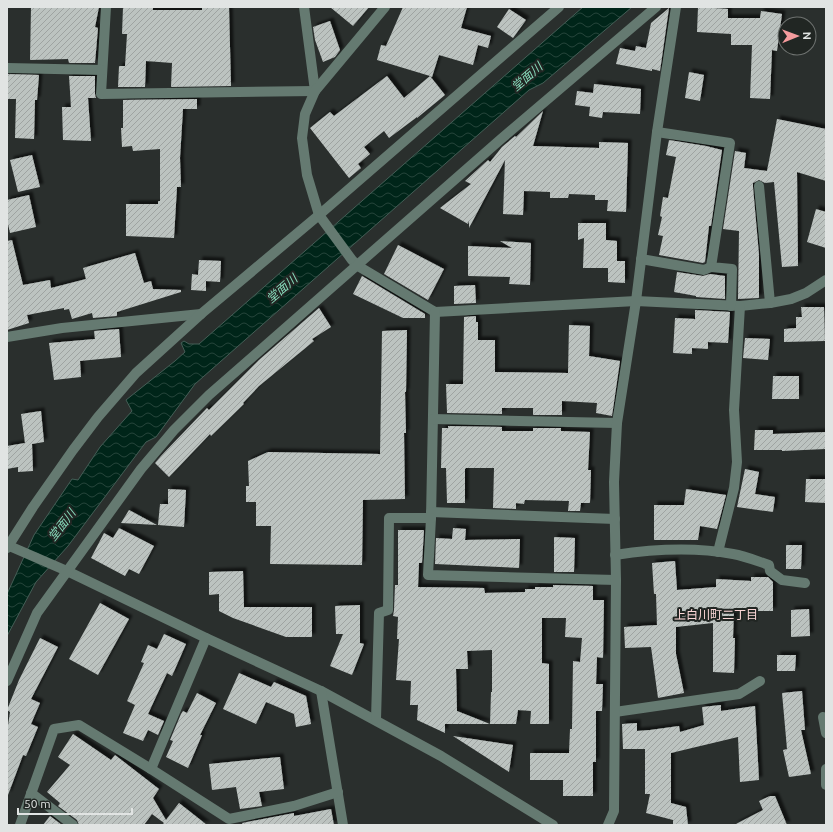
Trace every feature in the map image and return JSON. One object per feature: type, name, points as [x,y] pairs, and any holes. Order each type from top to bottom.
[{"type":"street","points":[[106,7],[101,94],[315,91]]},
{"type":"street","points":[[304,7],[315,91]]},
{"type":"street","points":[[385,7],[315,91],[305,114],[302,138],[307,175],[320,214],[355,263],[435,312],[636,301],[735,306],[770,303],[791,299],[806,293],[826,280]]},
{"type":"street","points":[[553,825],[441,756],[376,719],[322,691],[206,638],[67,571],[7,546],[98,417],[136,373],[200,314],[320,214],[559,7]]},
{"type":"street","points":[[7,681],[37,613],[141,469],[174,430],[209,395],[355,263],[656,7]]},
{"type":"street","points":[[608,825],[614,811],[616,580],[614,482],[617,423],[636,301],[657,132],[676,7]]},
{"type":"street","points":[[7,68],[102,70]]},
{"type":"street","points":[[657,132],[730,143],[711,267]]},
{"type":"street","points":[[759,186],[770,303]]},
{"type":"street","points":[[641,259],[704,270],[711,267],[732,269],[735,306],[734,410],[737,462],[734,488],[718,552]]},
{"type":"street","points":[[435,312],[431,515],[428,575],[616,580]]},
{"type":"street","points":[[7,337],[62,328],[200,314]]},
{"type":"street","points":[[433,419],[617,423]]},
{"type":"street","points":[[376,719],[379,613],[388,610],[389,518],[431,515],[615,519]]},
{"type":"street","points":[[615,555],[645,551],[700,550],[734,554],[769,564],[770,571],[782,580],[805,583]]},
{"type":"street","points":[[151,769],[206,638]]},
{"type":"street","points":[[615,712],[739,694],[760,681]]},
{"type":"street","points":[[322,691],[343,825]]},
{"type":"street","points":[[823,718],[826,733]]},
{"type":"street","points":[[20,825],[54,728],[79,725],[151,769],[230,822],[294,806],[338,792]]},
{"type":"street","points":[[826,769],[826,785]]},
{"type":"street","points":[[32,793],[73,825]]},
{"type":"water","name":"堂面川","points":[[583,7],[632,7],[543,83],[529,90],[195,384],[156,437],[146,442],[68,546],[36,582],[7,636],[7,594],[34,535],[72,479],[78,480],[100,447],[132,411],[126,400],[185,352],[181,343],[184,341],[189,344],[199,344]]},
{"type":"building","points":[[31,7],[99,7],[95,27],[98,28],[95,63],[69,63],[68,59],[30,60]]},
{"type":"building","points":[[123,7],[153,7],[153,10],[202,10],[202,7],[229,7],[231,86],[171,87],[172,63],[146,61],[145,87],[118,87],[119,66],[125,66],[127,34],[122,34]]},
{"type":"building","points":[[330,7],[369,7],[353,26]]},
{"type":"building","points":[[403,7],[467,7],[461,28],[491,36],[488,48],[478,45],[473,65],[439,55],[432,77],[377,60],[381,45],[386,46]]},
{"type":"building","points":[[698,7],[728,9],[728,18],[760,18],[761,11],[782,14],[782,16],[777,16],[777,51],[772,50],[770,99],[750,98],[752,45],[731,45],[731,34],[697,32]]},
{"type":"building","points":[[669,8],[660,71],[652,69],[652,71],[616,64],[620,48],[635,51],[636,46],[646,48],[651,23]]},
{"type":"building","points":[[509,9],[526,20],[513,38],[497,27]]},
{"type":"building","points":[[330,21],[340,50],[335,57],[323,62],[315,40],[313,27]]},
{"type":"building","points":[[689,72],[704,75],[700,101],[685,98]]},
{"type":"building","points":[[7,74],[39,75],[37,100],[35,100],[34,139],[15,138],[16,99],[7,99]]},
{"type":"building","points":[[69,76],[95,76],[96,98],[88,98],[91,141],[63,140],[62,107],[71,107]]},
{"type":"building","points":[[387,76],[404,98],[430,76],[445,95],[389,138],[384,131],[364,147],[370,154],[358,164],[361,168],[349,178],[310,128],[330,112],[334,116]]},
{"type":"building","points":[[594,84],[641,89],[640,114],[603,112],[602,118],[589,116],[590,107],[575,105],[577,91],[593,93]]},
{"type":"building","points":[[197,99],[197,109],[183,109],[180,158],[181,187],[177,187],[174,238],[126,236],[126,204],[158,204],[158,201],[160,201],[160,149],[133,151],[132,146],[122,147],[121,128],[123,128],[123,100]]},
{"type":"building","points":[[543,111],[533,146],[599,148],[599,142],[628,143],[626,212],[607,211],[608,200],[595,200],[595,195],[569,194],[568,198],[550,198],[550,192],[524,191],[523,215],[503,214],[505,160],[469,228],[469,221],[468,224],[440,208],[471,184],[465,181],[488,160],[490,162],[502,147],[515,136],[516,137]]},
{"type":"building","points":[[777,119],[826,129],[826,181],[797,172],[798,266],[782,267],[774,182],[765,183],[759,180],[753,183],[759,255],[759,298],[738,299],[739,231],[723,229],[735,151],[746,153],[744,168],[767,171]]},
{"type":"building","points":[[669,140],[722,150],[711,226],[709,226],[705,262],[703,263],[659,255],[663,236],[658,235],[662,217],[660,216],[663,197],[668,198],[676,157],[666,155]]},
{"type":"building","points":[[32,155],[40,187],[18,192],[10,160]]},
{"type":"building","points":[[29,195],[36,227],[10,233],[7,220],[7,200]]},
{"type":"building","points":[[816,209],[826,212],[826,248],[807,242]]},
{"type":"building","points":[[578,223],[606,223],[606,240],[617,241],[617,261],[625,261],[625,283],[608,282],[608,268],[583,268],[584,238],[578,240]]},
{"type":"building","points":[[12,240],[23,285],[50,280],[51,288],[86,279],[83,268],[135,253],[144,283],[151,281],[153,289],[181,290],[181,292],[117,312],[117,316],[93,318],[92,313],[72,319],[69,309],[64,310],[64,308],[27,315],[29,323],[7,330],[7,241]]},
{"type":"building","points":[[500,241],[531,243],[530,285],[509,284],[510,277],[468,276],[468,246],[512,248]]},
{"type":"building","points":[[398,245],[444,269],[428,300],[384,274]]},
{"type":"building","points":[[199,260],[221,261],[220,282],[206,281],[206,291],[191,290],[192,274],[198,275]]},
{"type":"building","points":[[677,272],[703,276],[710,274],[725,276],[725,299],[696,297],[674,292]]},
{"type":"building","points":[[362,276],[425,314],[425,318],[403,318],[353,294]]},
{"type":"building","points":[[475,285],[476,303],[454,304],[454,286]]},
{"type":"building","points":[[801,307],[824,307],[825,341],[784,342],[784,329],[796,328],[796,317],[802,317]]},
{"type":"building","points":[[319,308],[331,327],[312,339],[314,341],[259,386],[243,403],[244,404],[211,436],[210,434],[169,477],[155,463],[161,456],[207,408],[209,410],[259,360]]},
{"type":"building","points":[[695,310],[730,312],[728,343],[708,342],[708,349],[692,348],[692,354],[673,353],[675,318],[695,319]]},
{"type":"building","points":[[476,316],[476,322],[478,322],[478,340],[495,340],[495,372],[568,373],[569,325],[590,326],[589,356],[620,361],[612,416],[596,413],[597,403],[562,401],[562,415],[533,415],[533,408],[502,408],[502,414],[447,413],[446,384],[463,384],[464,317]]},
{"type":"building","points":[[119,329],[121,357],[80,361],[81,377],[54,380],[49,343],[95,339],[94,331]]},
{"type":"building","points":[[407,330],[405,392],[406,433],[404,433],[405,499],[363,500],[362,565],[270,564],[271,526],[256,526],[256,502],[246,502],[246,486],[249,486],[248,461],[268,452],[380,454],[382,331]]},
{"type":"building","points":[[745,338],[770,339],[768,360],[743,358]]},
{"type":"building","points":[[773,376],[799,376],[799,399],[772,399]]},
{"type":"building","points":[[41,411],[44,442],[32,444],[33,471],[18,472],[18,467],[7,469],[7,446],[25,443],[21,414]]},
{"type":"building","points":[[448,426],[502,427],[502,431],[533,431],[533,428],[561,428],[561,431],[590,432],[588,470],[591,470],[590,503],[581,503],[580,511],[568,511],[569,501],[525,500],[524,504],[516,503],[516,509],[493,508],[494,468],[466,468],[465,503],[447,503],[446,468],[441,468],[442,428],[448,428]]},
{"type":"building","points":[[755,430],[773,430],[773,434],[826,432],[826,449],[782,451],[754,450]]},
{"type":"building","points":[[745,469],[759,472],[755,494],[775,497],[773,512],[737,507]]},
{"type":"building","points":[[806,479],[826,479],[826,503],[805,502]]},
{"type":"building","points":[[168,489],[186,490],[184,527],[158,525],[160,504],[168,504]]},
{"type":"building","points":[[686,489],[726,495],[717,529],[700,526],[698,540],[654,540],[654,505],[684,505]]},
{"type":"building","points":[[129,510],[157,525],[121,523]]},
{"type":"building","points":[[119,528],[154,546],[139,574],[129,569],[125,576],[91,558],[104,533],[113,538]]},
{"type":"building","points":[[453,528],[466,529],[465,540],[520,539],[519,568],[435,564],[436,538],[452,539]]},
{"type":"building","points":[[398,530],[424,530],[422,563],[419,563],[418,587],[484,588],[485,593],[525,592],[525,589],[535,589],[535,587],[553,587],[553,585],[593,586],[593,600],[604,600],[603,658],[597,657],[596,684],[603,684],[602,711],[596,711],[596,762],[593,762],[593,796],[563,796],[563,780],[530,780],[530,753],[569,753],[570,729],[572,729],[573,661],[580,662],[582,638],[565,637],[566,618],[542,618],[542,663],[549,664],[549,724],[530,724],[531,711],[518,710],[516,724],[490,724],[445,724],[445,733],[417,720],[418,705],[410,705],[411,681],[396,680],[399,639],[397,639],[398,617],[393,616],[395,585],[398,585]],"holes":[[[492,650],[490,724],[457,711],[456,669],[468,669],[467,651]]]},
{"type":"building","points":[[554,537],[575,538],[574,572],[554,572]]},
{"type":"building","points":[[786,545],[802,545],[801,569],[786,569]]},
{"type":"building","points":[[675,561],[677,590],[716,587],[716,579],[751,581],[751,577],[768,577],[773,582],[773,611],[734,611],[734,673],[713,672],[713,623],[676,627],[676,654],[684,693],[658,698],[651,647],[625,648],[624,627],[657,625],[656,594],[654,594],[652,563]]},
{"type":"building","points":[[243,571],[244,607],[312,607],[312,637],[286,637],[233,618],[219,611],[219,594],[209,595],[209,572]]},
{"type":"building","points":[[100,603],[129,619],[98,675],[69,659]]},
{"type":"building","points":[[360,605],[360,643],[364,644],[352,675],[330,666],[343,634],[336,634],[335,606]]},
{"type":"building","points":[[809,609],[810,636],[791,637],[791,610]]},
{"type":"building","points":[[164,634],[186,644],[172,676],[167,673],[148,714],[164,721],[158,735],[148,730],[143,741],[123,733],[135,705],[127,701],[144,663],[141,662],[148,645],[157,649]]},
{"type":"building","points":[[40,638],[58,647],[31,699],[40,703],[31,724],[38,727],[26,756],[23,755],[7,795],[7,732],[10,712],[7,710],[19,680]]},
{"type":"building","points":[[777,655],[796,655],[795,671],[777,671]]},
{"type":"building","points":[[239,673],[271,687],[274,682],[306,696],[311,724],[296,727],[294,714],[266,702],[256,724],[223,709]]},
{"type":"building","points":[[802,691],[805,730],[801,730],[811,774],[789,777],[783,750],[787,749],[782,693]]},
{"type":"building","points":[[197,693],[216,703],[200,735],[202,735],[188,768],[166,757],[173,741],[170,740],[181,714],[183,711],[187,713]]},
{"type":"building","points":[[721,705],[721,711],[755,706],[759,780],[740,782],[738,737],[671,753],[671,803],[686,807],[688,825],[673,825],[673,820],[646,813],[650,794],[645,794],[645,749],[623,749],[622,724],[637,723],[637,731],[679,726],[680,732],[704,725],[702,707]]},
{"type":"building","points":[[73,734],[111,760],[115,755],[159,789],[153,798],[166,820],[179,803],[207,825],[162,825],[164,823],[152,814],[144,825],[79,825],[77,820],[58,806],[60,803],[47,792],[70,765],[58,757]]},
{"type":"building","points":[[453,736],[513,745],[509,772]]},
{"type":"building","points":[[280,757],[284,789],[259,792],[262,806],[240,809],[236,787],[212,790],[209,764]]},
{"type":"building","points":[[770,796],[775,796],[787,825],[734,825],[763,810],[759,801]]},
{"type":"building","points":[[331,809],[334,825],[243,825],[242,823],[294,813],[294,816]]},
{"type":"building","points":[[50,816],[62,825],[43,825]]},
{"type":"district","name":"上白川町二丁目","points":[[716,615]]}]
